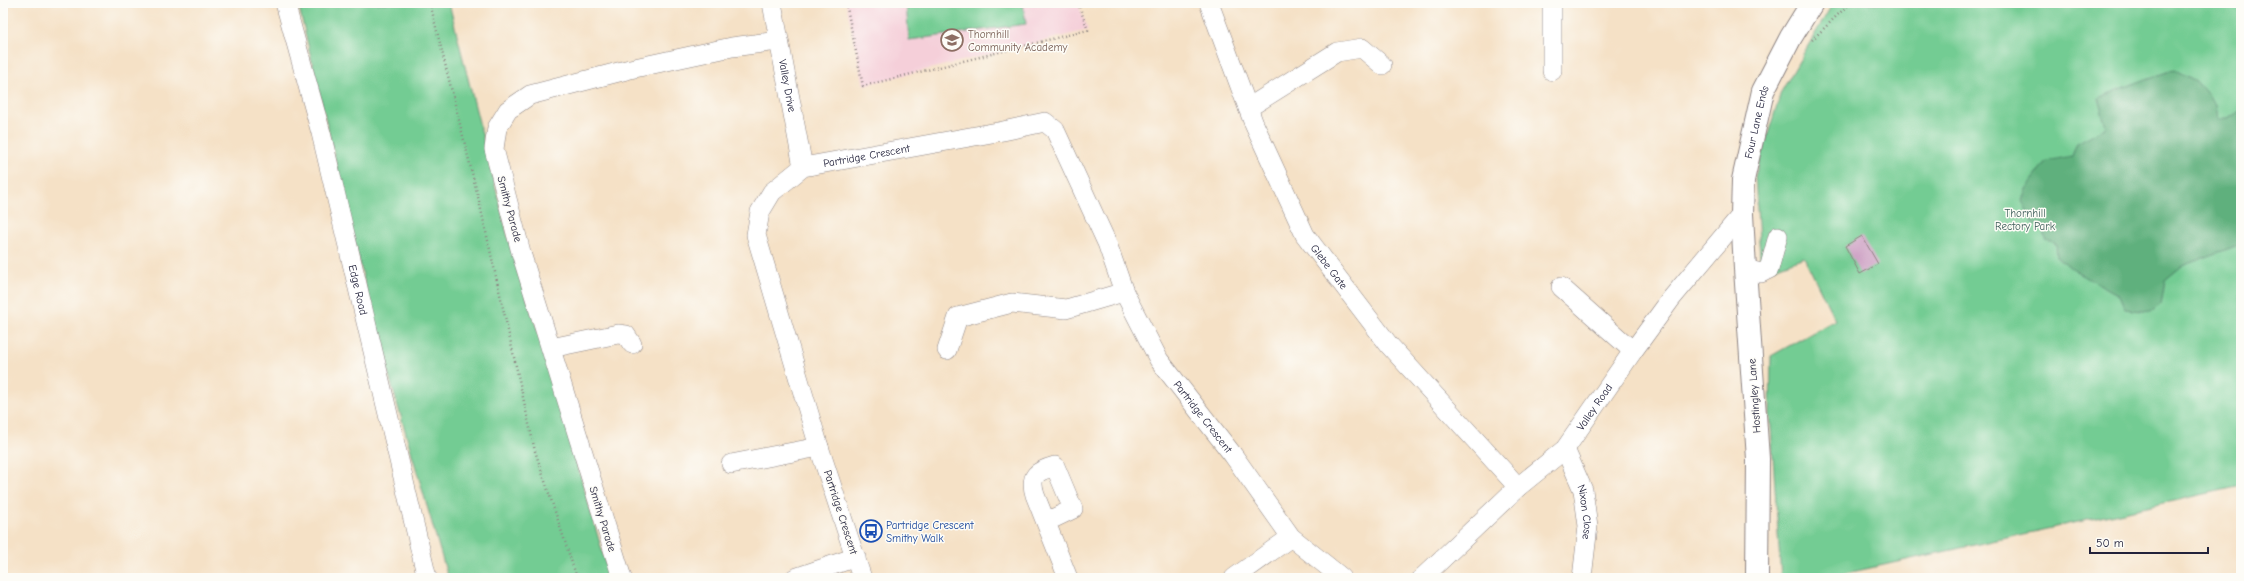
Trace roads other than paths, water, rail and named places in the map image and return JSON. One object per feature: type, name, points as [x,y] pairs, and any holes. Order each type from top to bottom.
[{"type":"main road","name":"Four Lane Ends","points":[[1742,214],[1743,180],[1763,91],[1796,20],[1812,3]]},
{"type":"main road","name":"Hostingley Lane","points":[[1742,214],[1758,459],[1756,578]]},
{"type":"street","name":"Edge Road","points":[[285,3],[321,133],[428,578]]},
{"type":"street","name":"Valley Drive","points":[[772,3],[803,167]]},
{"type":"street","name":"Glebe Gate","points":[[1209,3],[1248,108],[1305,235],[1388,344],[1518,487]]},
{"type":"street","points":[[1552,3],[1552,70]]},
{"type":"street","name":"Smithy Parade","points":[[622,578],[522,256],[494,149],[497,128],[508,110],[530,95],[630,69],[732,47],[778,41]]},
{"type":"street","points":[[1248,108],[1337,52],[1362,48],[1382,65]]},
{"type":"street","name":"Partridge Crescent","points":[[862,578],[819,447],[756,235],[760,212],[772,192],[803,167],[1045,122],[1055,130],[1107,243],[1124,292],[1159,360],[1233,455],[1291,536],[1342,578]]},
{"type":"street","name":"Valley Road","points":[[1422,578],[1518,487],[1565,449],[1671,299],[1742,214]]},
{"type":"street","points":[[1745,269],[1761,273],[1769,269],[1778,236]]},
{"type":"street","points":[[1561,287],[1633,351]]},
{"type":"street","points":[[948,350],[958,317],[1012,304],[1066,309],[1124,292]]},
{"type":"street","points":[[550,348],[618,334],[626,335],[632,344]]},
{"type":"street","points":[[731,464],[819,447]]},
{"type":"street","name":"Nixon Close","points":[[1565,449],[1583,490],[1588,526],[1582,578]]},
{"type":"street","points":[[1046,522],[1073,509],[1055,466],[1038,472],[1033,478],[1035,495],[1068,578]]},
{"type":"street","points":[[1234,578],[1291,536]]},
{"type":"street","points":[[795,578],[856,557]]},
{"type":"place","name":"Thornhill Community Academy","points":[[952,40]]},
{"type":"place","name":"Partridge Crescent Smithy Walk","points":[[871,531]]},
{"type":"park label","name":"Thornhill Rectory Park","points":[[2025,219]]}]
